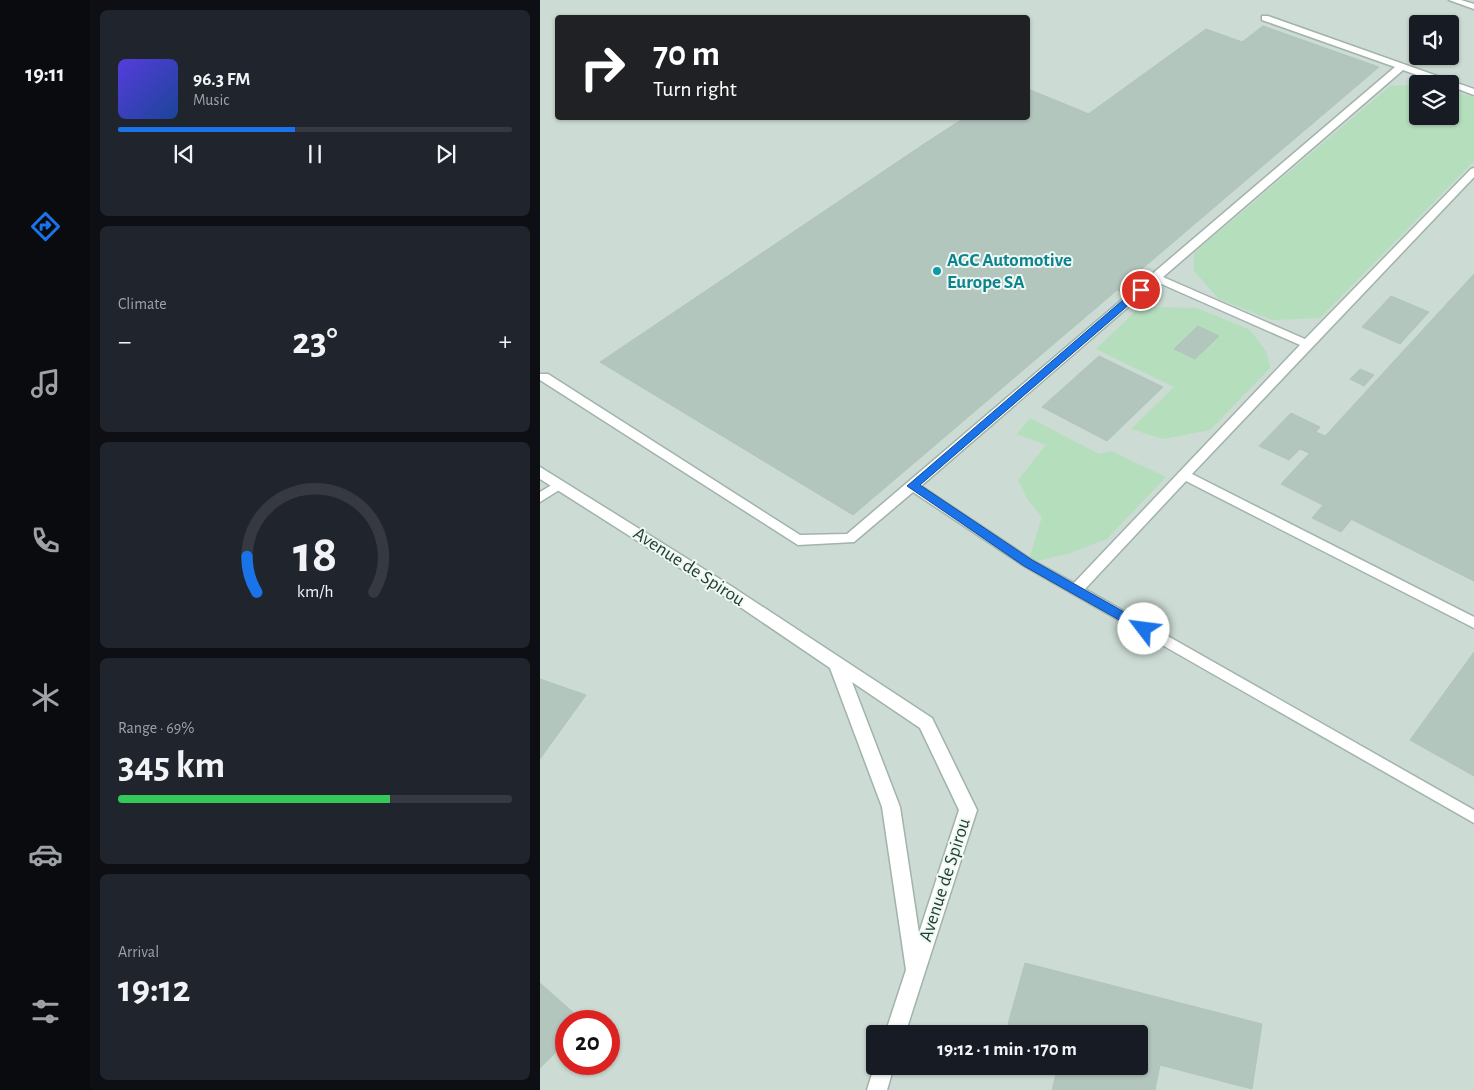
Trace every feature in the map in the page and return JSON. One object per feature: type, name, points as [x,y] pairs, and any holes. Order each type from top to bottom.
[{"type":"street","name":"Avenue de Spirou","points":[[540,472],[926,723],[968,810],[898,1025]]},
{"type":"street","name":"Avenue de Spirou","points":[[838,664],[891,807],[915,972]]},
{"type":"street","points":[[877,1090],[881,1075]]},
{"type":"lane","points":[[1452,0],[1474,7]]},
{"type":"lane","points":[[1265,18],[1474,92]]},
{"type":"lane","points":[[544,377],[798,540],[850,539],[1402,66]]},
{"type":"lane","points":[[1076,590],[1307,344],[1474,171]]},
{"type":"lane","points":[[1156,277],[1307,344]]},
{"type":"lane","points":[[1185,475],[1474,623]]},
{"type":"lane","points":[[540,498],[560,484]]},
{"type":"lane","points":[[913,486],[1028,563],[1474,817]]},
{"type":"shaded area","points":[[540,0],[1474,0],[1474,1090],[540,1090]]},
{"type":"green space","points":[[1409,85],[1409,125],[1459,125],[1459,93],[1474,97],[1474,161],[1320,318],[1272,320],[1219,299],[1194,271],[1194,253],[1390,86]]},
{"type":"green space","points":[[1140,307],[1197,308],[1250,330],[1266,351],[1270,368],[1210,430],[1163,439],[1131,429],[1174,387],[1096,349]]},
{"type":"green space","points":[[1030,418],[1099,454],[1111,451],[1166,477],[1107,539],[1067,554],[1028,563],[1042,517],[1028,500],[1018,480],[1046,445],[1017,434]]},
{"type":"building","points":[[1263,26],[1379,67],[1359,84],[1242,42]]},
{"type":"building","name":"AGC Automotive Europe SA","points":[[1206,29],[1359,84],[853,515],[600,362],[921,146],[997,180]]},
{"type":"building","points":[[1030,90],[1089,114],[997,180],[921,146],[961,120],[1030,120]]},
{"type":"building","points":[[1474,274],[1474,325],[1441,310]]},
{"type":"building","points":[[1135,275],[1145,279],[1126,295],[1117,290]]},
{"type":"building","points":[[1391,296],[1429,312],[1400,344],[1362,327]]},
{"type":"building","points":[[1441,310],[1474,325],[1474,581],[1281,484]]},
{"type":"building","points":[[1198,326],[1219,336],[1195,359],[1174,349]]},
{"type":"building","points":[[1099,356],[1163,387],[1107,441],[1042,407]]},
{"type":"building","points":[[1360,369],[1374,375],[1364,386],[1350,379]]},
{"type":"building","points":[[1291,413],[1320,427],[1316,432],[1325,436],[1309,453],[1300,449],[1289,460],[1259,446]]},
{"type":"building","points":[[1323,505],[1352,519],[1341,532],[1312,518]]},
{"type":"building","points":[[1474,652],[1474,776],[1410,740]]},
{"type":"building","points":[[540,679],[586,695],[540,759]]},
{"type":"building","points":[[1025,963],[1262,1024],[1252,1089],[1160,1065],[1155,1090],[1052,1090],[1056,1075],[1148,1075],[1148,1025],[1008,1024]]},
{"type":"building","points":[[540,983],[571,1010],[555,1010],[555,1053],[540,1068]]},
{"type":"place","name":"AGC Automotive Europe SA","points":[[937,271]]},
{"type":"route","points":[[1141,290],[913,486],[1028,563],[1144,629]]}]
